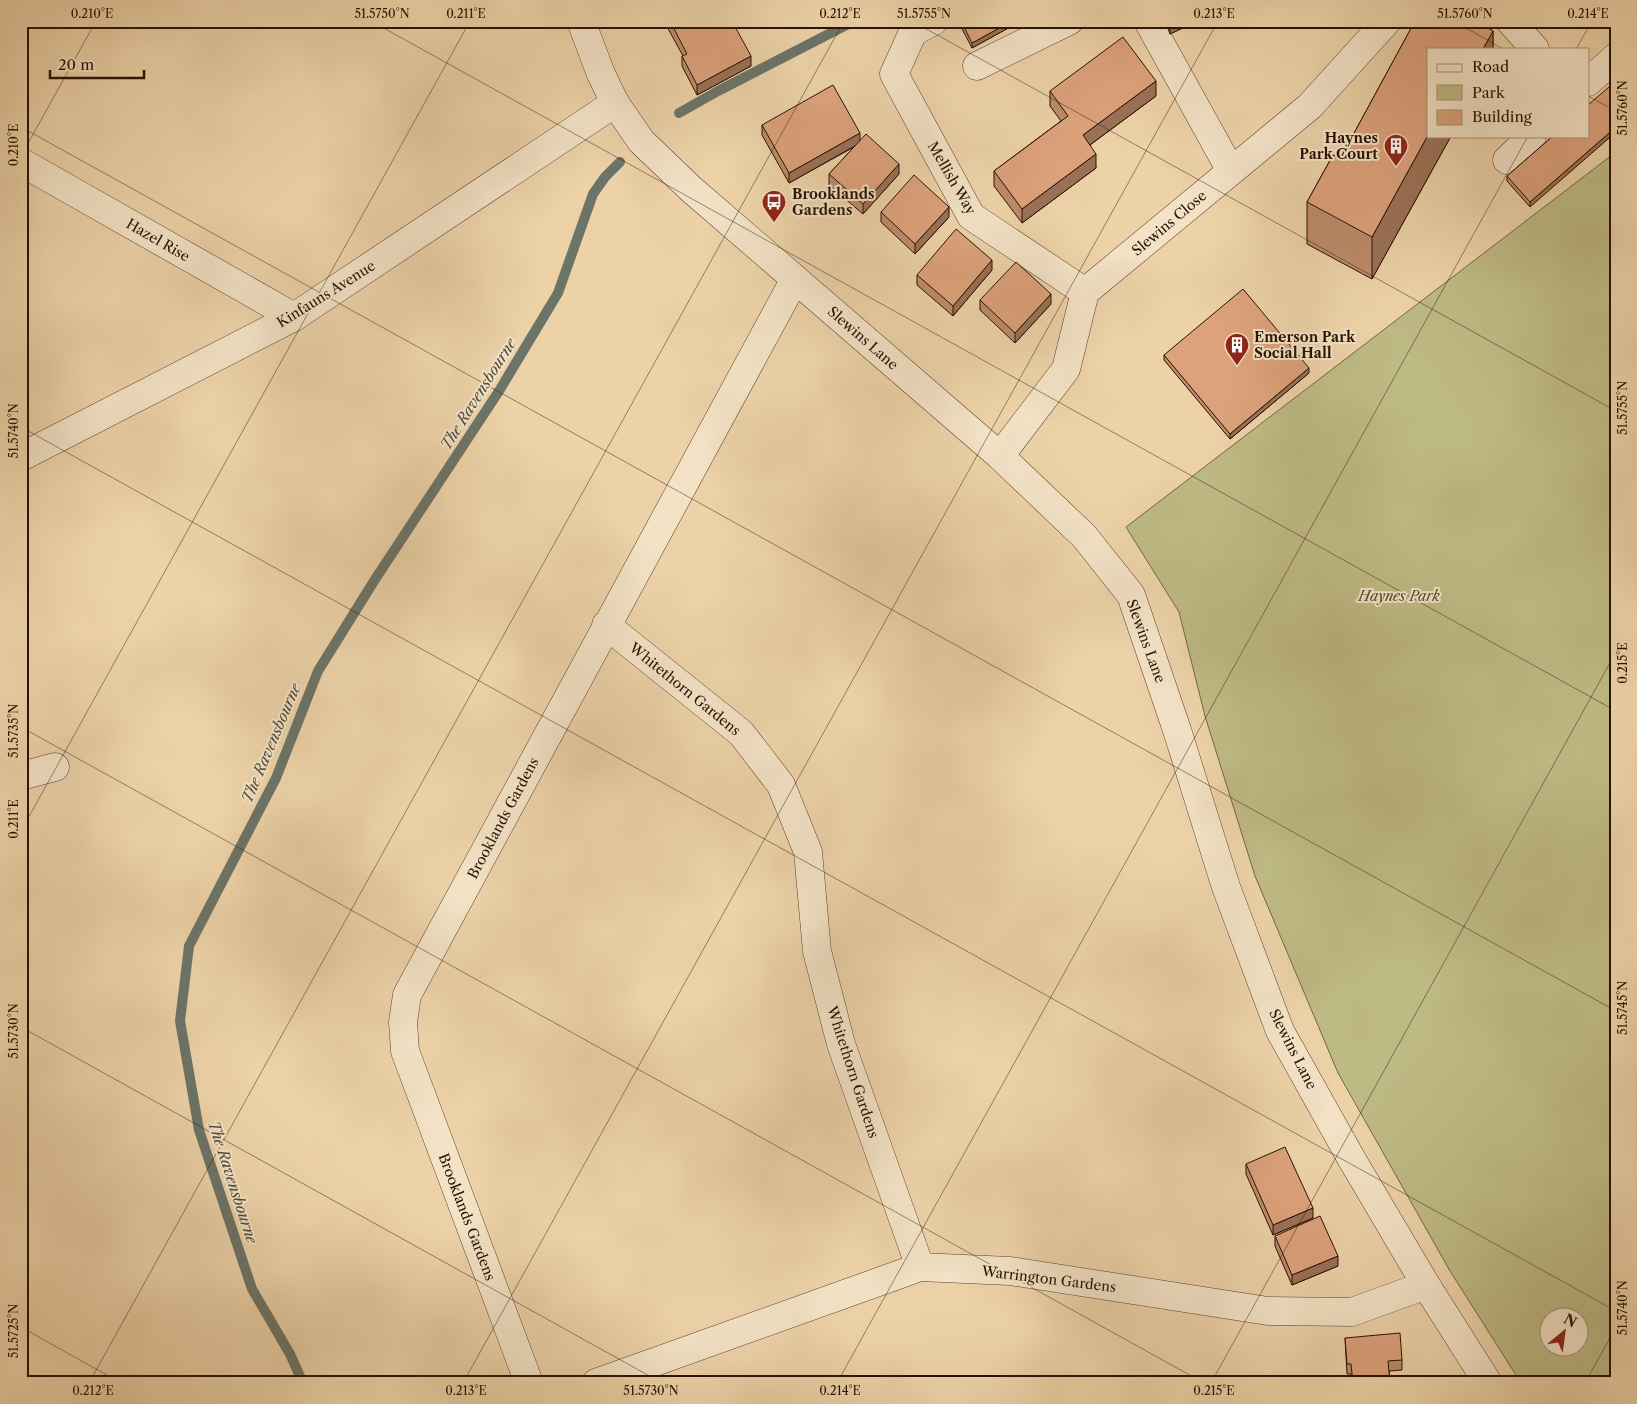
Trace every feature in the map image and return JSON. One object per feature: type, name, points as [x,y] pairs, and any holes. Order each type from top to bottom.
[{"type":"street","name":"Slewins Lane","points":[[581,21],[601,74],[615,103],[641,142],[662,163],[794,279],[1000,456],[1084,536],[1131,595],[1177,730],[1226,887],[1280,1031],[1351,1158],[1426,1285],[1488,1383]]},
{"type":"street","name":"Mellish Way","points":[[934,21],[913,32],[894,74],[971,216],[1085,292]]},
{"type":"street","points":[[977,66],[1069,21]]},
{"type":"street","points":[[1148,21],[1231,171]]},
{"type":"street","name":"Slewins Close","points":[[1085,292],[1310,106],[1387,21]]},
{"type":"street","points":[[1510,21],[1534,48]]},
{"type":"street","points":[[1590,80],[1616,57]]},
{"type":"street","name":"Kinfauns Avenue","points":[[21,457],[294,317],[615,103]]},
{"type":"street","points":[[1507,160],[1530,138]]},
{"type":"street","name":"Hazel Rise","points":[[21,162],[294,317]]},
{"type":"street","name":"Brooklands Gardens","points":[[529,1383],[405,1051],[402,1022],[407,995],[794,279]]},
{"type":"street","points":[[1000,456],[1066,369],[1085,292]]},
{"type":"street","points":[[21,431],[46,444]]},
{"type":"street","name":"Whitethorn Gardens","points":[[606,625],[741,732],[781,785],[808,852],[817,951],[841,1044],[920,1266]]},
{"type":"street","points":[[21,776],[55,767]]},
{"type":"street","name":"Warrington Gardens","points":[[596,1383],[920,1266],[1010,1271],[1268,1311],[1352,1312],[1426,1285]]},
{"type":"green space","name":"Haynes Park","points":[[1616,152],[1616,1383],[1521,1383],[1450,1271],[1338,1073],[1255,876],[1205,716],[1179,612],[1126,527]]},
{"type":"building","points":[[670,21],[732,21],[751,56],[697,85],[682,56],[687,54]]},
{"type":"building","points":[[961,21],[1012,21],[972,43]]},
{"type":"building","points":[[1167,21],[1185,21],[1170,28]]},
{"type":"building","points":[[1415,21],[1475,21],[1493,31],[1484,48],[1427,48],[1427,137],[1372,237],[1307,202],[1333,155],[1340,159]]},
{"type":"building","points":[[1123,37],[1156,81],[1083,135],[1096,154],[1022,209],[994,171],[1068,116],[1050,91]]},
{"type":"building","points":[[1616,81],[1616,127],[1530,202],[1507,176],[1551,138],[1590,138],[1590,103]]},
{"type":"building","points":[[833,85],[860,133],[789,173],[762,125]]},
{"type":"building","points":[[866,134],[899,164],[863,204],[829,174]]},
{"type":"building","points":[[914,175],[949,207],[915,244],[881,212]]},
{"type":"building","points":[[956,229],[992,260],[953,306],[917,275]]},
{"type":"building","points":[[1016,262],[1051,294],[1015,333],[980,300]]},
{"type":"building","name":"Emerson Park Social Hall","points":[[1243,289],[1309,368],[1230,434],[1164,355]]},
{"type":"building","points":[[1285,1147],[1313,1208],[1273,1225],[1246,1164]]},
{"type":"building","points":[[1320,1216],[1338,1256],[1292,1275],[1275,1236]]},
{"type":"building","points":[[1400,1333],[1402,1360],[1388,1361],[1390,1383],[1353,1383],[1351,1364],[1347,1364],[1345,1338]]},
{"type":"waterway","name":"The Ravensbourne","points":[[679,113],[854,21]]},
{"type":"waterway","name":"The Ravensbourne","points":[[303,1383],[290,1354],[252,1289],[199,1130],[180,1021],[189,946],[276,778],[318,671],[374,581],[499,391],[558,293],[593,194],[605,177],[620,162]]},
{"type":"place","name":"Haynes Park Court","points":[[1396,167]]},
{"type":"place","name":"Brooklands Gardens","points":[[774,223]]},
{"type":"place","name":"Emerson Park Social Hall","points":[[1237,366]]}]
